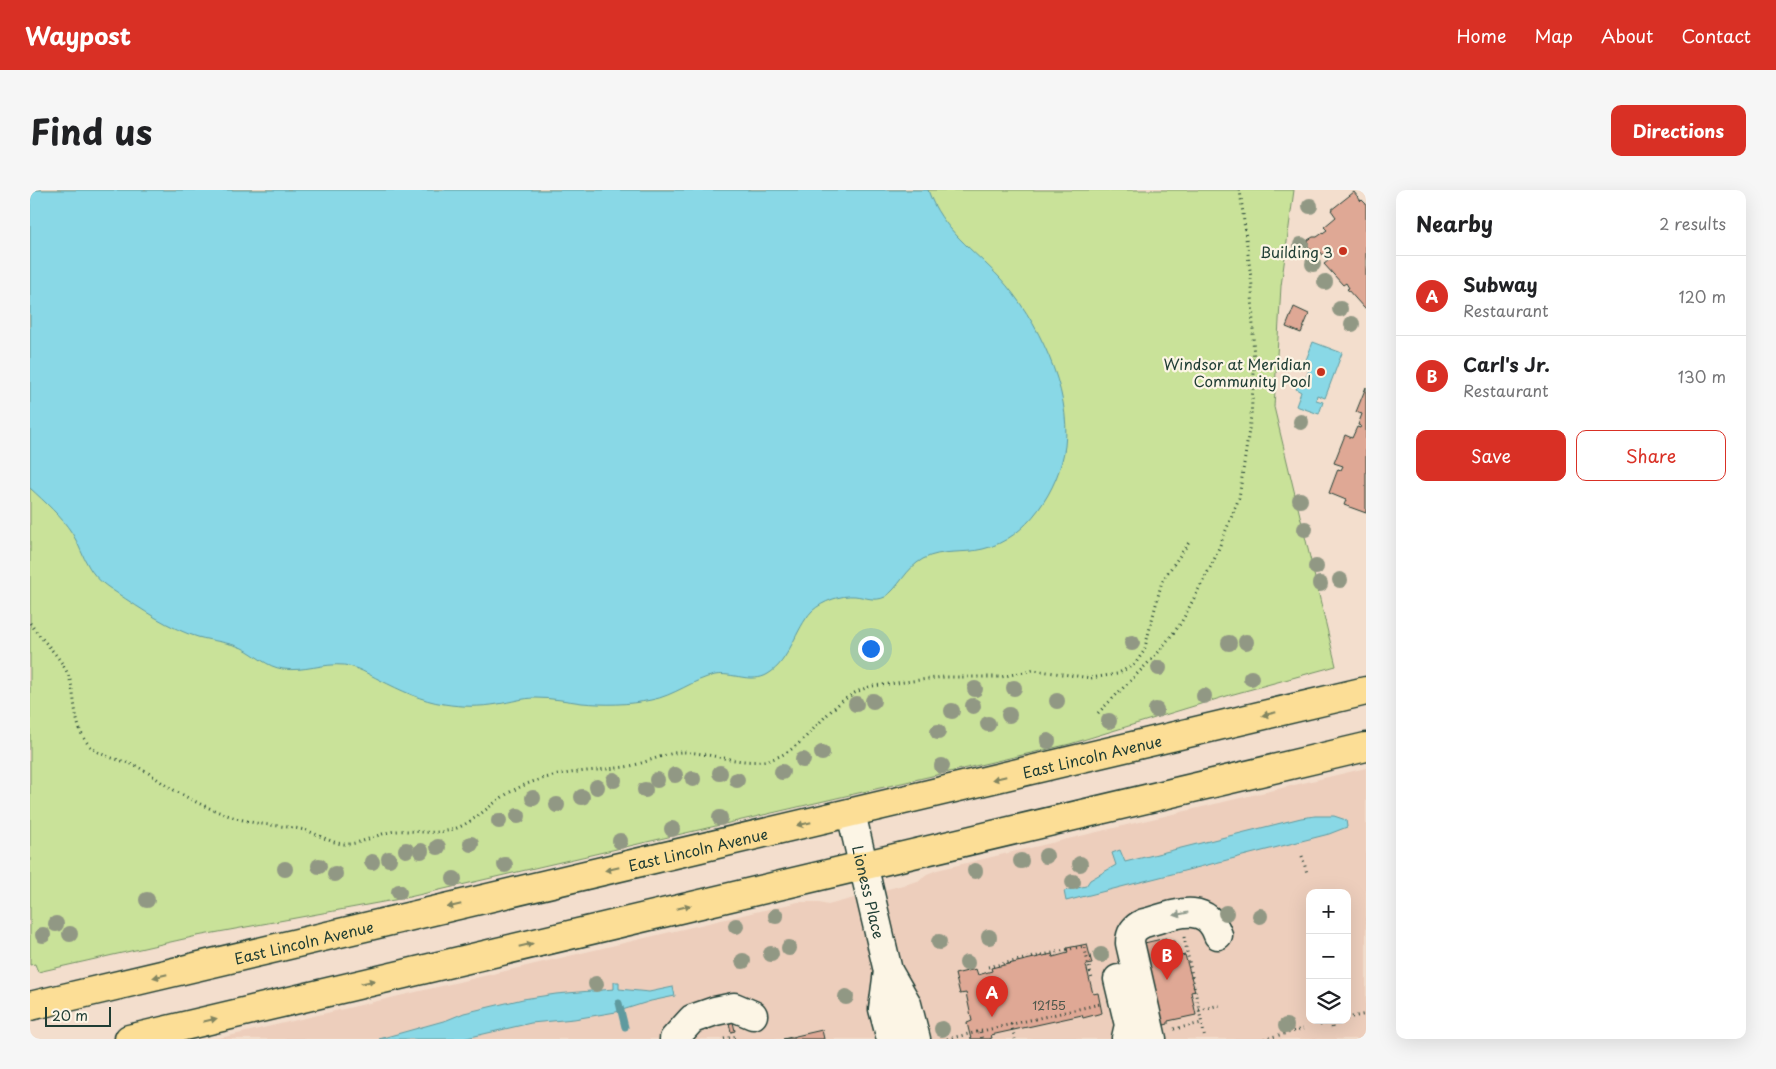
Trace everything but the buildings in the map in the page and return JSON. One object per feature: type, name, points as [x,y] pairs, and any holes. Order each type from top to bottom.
[{"type":"main road","name":"East Lincoln Avenue","points":[[30,1006],[1366,691]]},
{"type":"main road","points":[[129,1039],[1366,748]]},
{"type":"street","name":"Lioness Place","points":[[852,813],[888,970],[907,1004],[916,1039]]},
{"type":"street","points":[[1149,1036],[1130,943],[1131,933],[1138,925],[1144,922],[1193,912],[1207,917],[1218,935]]},
{"type":"street","name":"Lioness Place","points":[[888,970],[883,1009],[891,1039]]},
{"type":"street","points":[[1106,983],[1129,1025],[1149,1036]]},
{"type":"street","points":[[674,1039],[692,1019],[734,1007],[746,1025]]},
{"type":"street","points":[[690,1039],[714,1027],[740,1022],[746,1025]]},
{"type":"path","points":[[1098,713],[1168,641],[1190,607],[1227,532],[1241,490],[1252,411],[1254,373],[1252,286],[1240,190]]},
{"type":"path","points":[[30,624],[67,672],[78,725],[86,741],[94,749],[104,755],[140,768],[179,793],[222,813],[258,824],[304,830],[345,844],[355,843],[395,831],[436,832],[452,830],[468,823],[498,799],[516,789],[536,780],[560,774],[626,766],[670,753],[681,752],[752,761],[770,759],[791,750],[831,709],[850,694],[863,688],[944,677],[1001,678],[1033,670],[1083,678],[1105,677],[1118,674],[1134,664],[1142,656],[1162,581],[1190,541]]},
{"type":"path","points":[[1134,664],[1141,670]]},
{"type":"path","points":[[1302,856],[1307,873]]},
{"type":"path","points":[[1183,933],[1206,1039]]},
{"type":"path","points":[[988,967],[1084,946],[1106,983]]},
{"type":"path","points":[[1096,996],[1098,1004]]},
{"type":"path","points":[[947,1039],[1104,1002]]},
{"type":"path","points":[[1199,1010],[1220,1005]]},
{"type":"path","points":[[1351,1017],[1366,1014]]},
{"type":"path","points":[[1149,1036],[1202,1023]]},
{"type":"path","points":[[1011,1024],[1014,1039]]},
{"type":"path","points":[[1332,1024],[1333,1030]]},
{"type":"path","points":[[724,1039],[746,1025]]},
{"type":"path","points":[[1264,1039],[1303,1029]]},
{"type":"path","points":[[980,1032],[982,1039]]},
{"type":"shaded area","points":[[1366,768],[1366,1039],[216,1039],[798,902],[815,902],[828,905],[918,881],[927,874],[937,870]]},
{"type":"green space","points":[[30,190],[1294,190],[1281,286],[1274,407],[1336,666],[1230,695],[1070,744],[405,898],[197,936],[38,972],[35,964],[30,965]]},
{"type":"water","points":[[30,190],[928,190],[934,204],[950,228],[1014,294],[1039,334],[1049,356],[1063,402],[1066,425],[1062,462],[1048,495],[1027,523],[1014,535],[983,549],[938,554],[923,559],[885,597],[874,599],[849,596],[821,604],[806,618],[782,661],[776,668],[762,677],[749,678],[715,675],[659,698],[634,703],[591,704],[536,698],[471,706],[436,703],[419,698],[358,669],[344,665],[291,670],[277,668],[242,648],[198,637],[177,629],[145,612],[109,588],[92,571],[68,527],[30,488]]},
{"type":"water","name":"Windsor at Meridian Community Pool","points":[[1313,342],[1342,353],[1325,398],[1317,395],[1316,400],[1323,402],[1319,414],[1296,406],[1301,392],[1296,389],[1299,381],[1304,382],[1312,363],[1306,360]]},
{"type":"water","points":[[1315,816],[1334,816],[1346,820],[1347,827],[1329,834],[1066,901],[1064,891],[1086,886],[1090,880],[1116,865],[1112,853],[1120,850],[1125,862]]},
{"type":"water","points":[[614,982],[619,982],[619,989],[649,992],[673,987],[675,996],[616,1012],[574,1019],[531,1023],[462,1039],[379,1039],[447,1020],[464,1013],[523,999],[614,989]]},
{"type":"waterway","points":[[619,1003],[625,1027]]},
{"type":"place","name":"Building 3","points":[[1343,251]]},
{"type":"place","name":"Windsor at Meridian Community Pool","points":[[1321,372]]},
{"type":"place","name":"Carl's Jr.","points":[[1167,980]]},
{"type":"place","name":"Subway","points":[[992,1017]]}]
